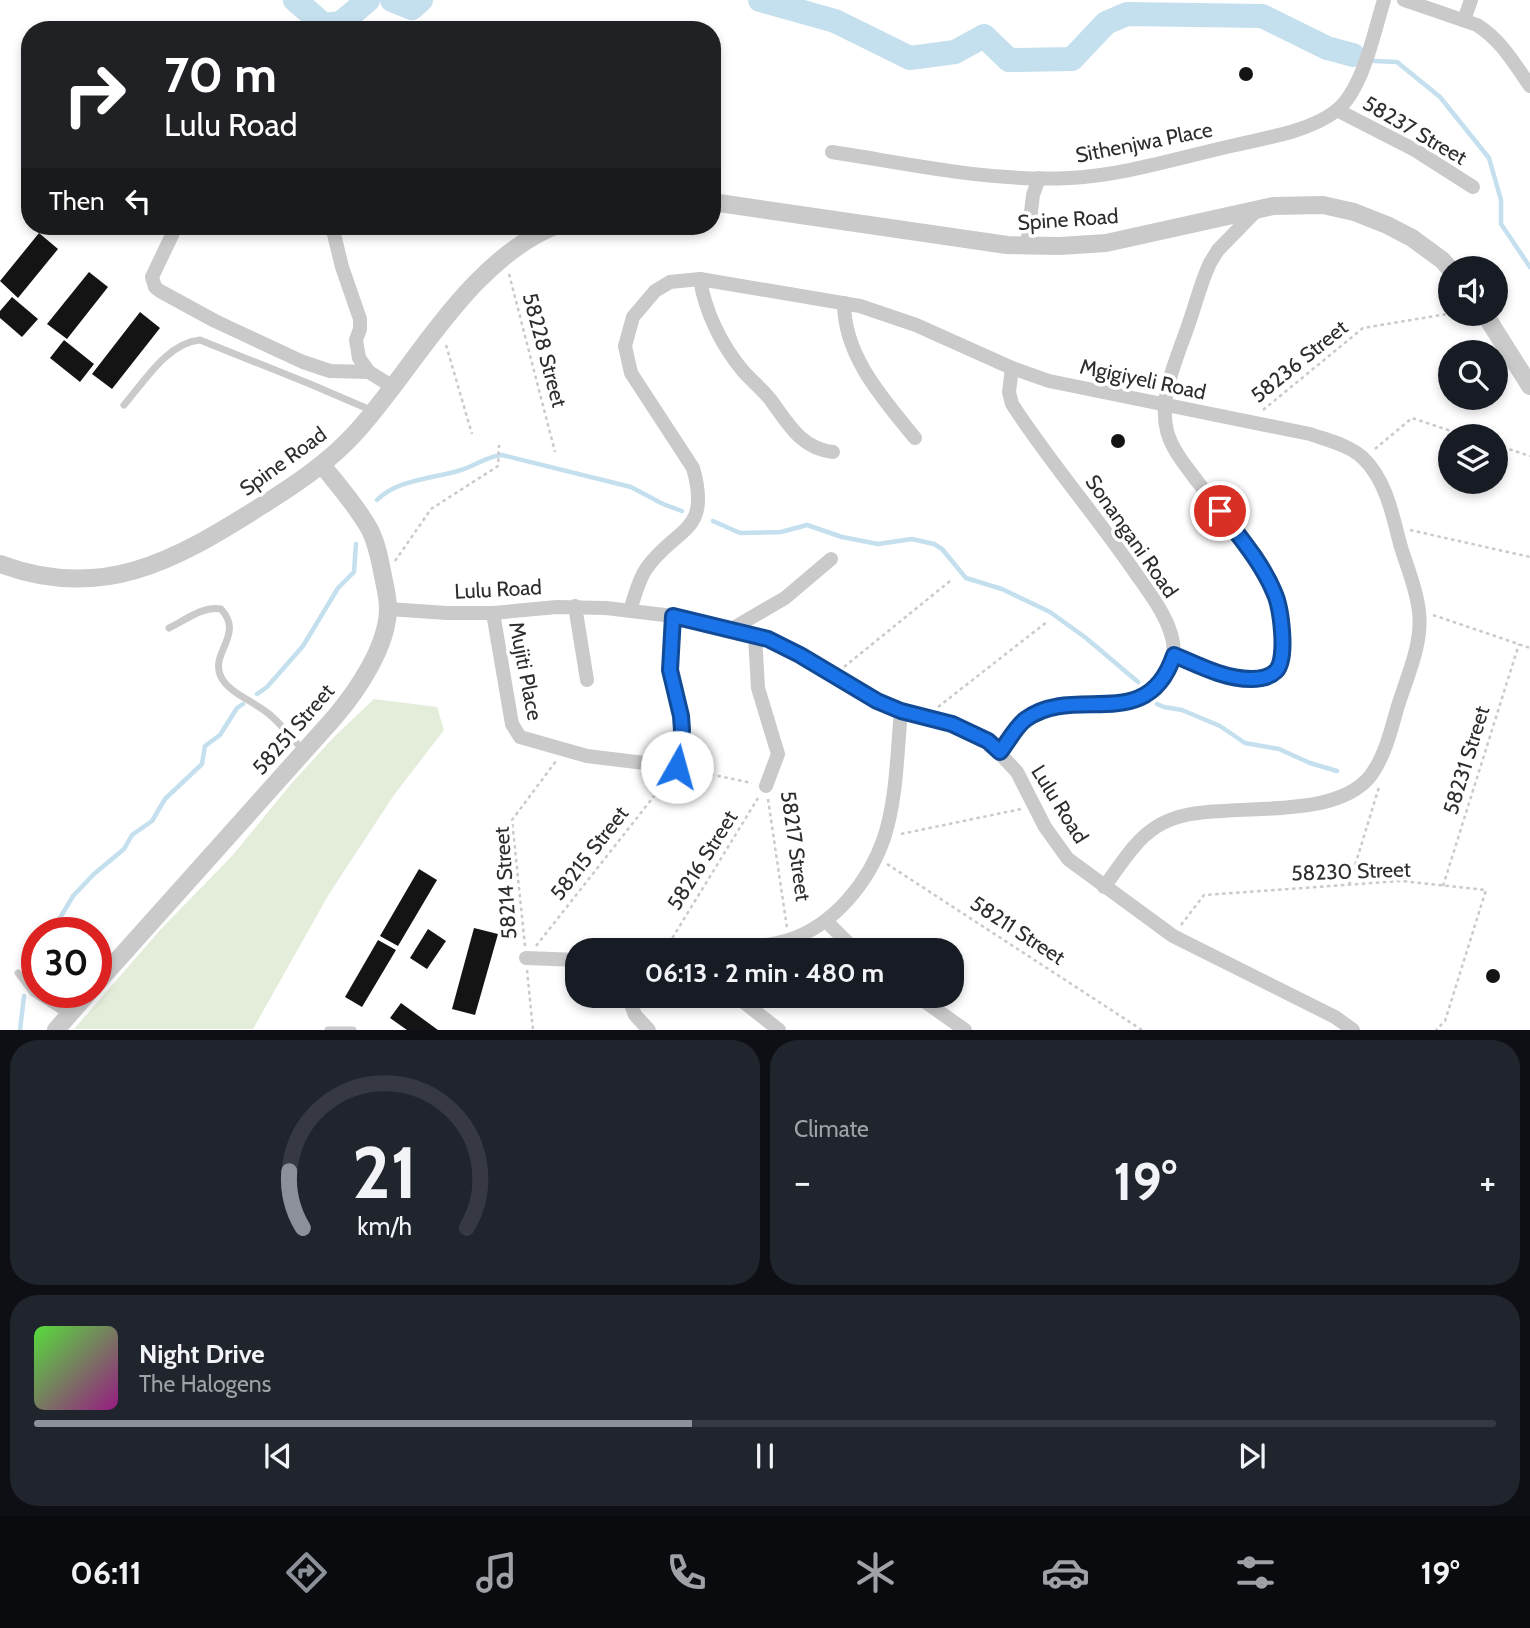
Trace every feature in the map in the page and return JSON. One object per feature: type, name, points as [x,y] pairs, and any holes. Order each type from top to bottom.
[{"type":"street","name":"Sithenjwa Place","points":[[832,152],[991,176],[1038,178],[1090,176],[1142,167],[1275,135],[1307,125],[1337,110],[1346,100],[1359,78],[1384,0]]},
{"type":"street","points":[[1404,0],[1477,25],[1496,38],[1530,86]]},
{"type":"street","points":[[1464,20],[1471,0]]},
{"type":"street","name":"58237 Street","points":[[1337,110],[1415,150],[1473,187]]},
{"type":"street","points":[[1027,246],[1033,195],[1038,178]]},
{"type":"street","name":"Spine Road","points":[[721,203],[915,233],[1027,246],[1106,243],[1273,206],[1323,205],[1353,212],[1387,225],[1412,238],[1438,257]]},
{"type":"street","points":[[1000,752],[1024,720],[1033,715],[1066,706],[1106,704],[1144,696],[1154,690],[1161,681],[1174,655],[1236,678],[1260,678],[1276,671],[1283,652],[1279,609],[1274,592],[1236,531],[1178,455],[1166,430],[1165,405],[1176,357],[1210,263],[1218,250],[1258,209]]},
{"type":"street","points":[[172,235],[152,277],[155,286],[166,296],[303,362],[338,372],[369,372]]},
{"type":"street","points":[[334,235],[360,319],[356,340],[359,358],[369,372],[393,387]]},
{"type":"street","name":"Spine Road","points":[[0,564],[46,576],[111,577],[165,561],[196,546],[322,465],[374,412],[440,325],[504,257],[540,235]]},
{"type":"street","points":[[700,279],[702,296],[714,324],[743,370],[768,396],[798,437],[820,450],[833,452]]},
{"type":"street","name":"Mgigiyeli Road","points":[[630,610],[647,568],[690,526],[697,511],[698,498],[693,468],[631,373],[625,346],[633,317],[655,290],[670,282],[700,279],[844,303],[916,325],[1012,368],[1049,381],[1310,435],[1339,444],[1363,458],[1386,494],[1419,610],[1417,643],[1386,745],[1375,770],[1352,793],[1325,803],[1212,811],[1173,818],[1141,839],[1104,887]]},
{"type":"street","points":[[844,303],[849,334],[860,362],[877,391],[915,438]]},
{"type":"street","points":[[1492,326],[1530,386]]},
{"type":"street","name":"Sonangani Road","points":[[1012,368],[1009,381],[1012,404],[1145,587],[1164,617],[1174,655]]},
{"type":"street","name":"58251 Street","points":[[112,966],[356,691],[383,634],[388,610],[379,553],[359,511],[322,465]]},
{"type":"street","points":[[730,629],[785,598],[831,559]]},
{"type":"street","points":[[575,606],[587,680]]},
{"type":"street","name":"Lulu Road","points":[[388,610],[446,614],[575,606],[630,610],[673,616],[768,639],[877,701],[901,711],[952,724],[988,741],[1017,772],[1045,827],[1068,859],[1173,936],[1335,1017],[1353,1030]]},
{"type":"street","name":"Mujiti Place","points":[[493,613],[515,731],[527,740],[597,758],[677,767]]},
{"type":"street","points":[[673,616],[670,670],[682,730],[677,767]]},
{"type":"street","name":"58217 Street","points":[[755,636],[758,688],[778,754],[766,786]]},
{"type":"street","points":[[792,938],[826,922],[850,897],[876,857],[884,838],[891,806],[901,711]]},
{"type":"street","points":[[826,922],[843,938]]},
{"type":"street","points":[[526,958],[565,960]]},
{"type":"street","points":[[56,1030],[75,1008]]},
{"type":"street","points":[[632,1008],[635,1015],[649,1030]]},
{"type":"street","points":[[751,1008],[779,1030]]},
{"type":"street","points":[[934,1008],[965,1030]]},
{"type":"lane","points":[[124,405],[169,353],[190,341],[200,340],[374,412]]},
{"type":"lane","points":[[169,628],[204,610],[221,609],[229,622],[231,633],[220,657],[220,675],[226,684],[271,716],[304,750]]},
{"type":"lane","points":[[18,973],[33,993],[68,1016]]},
{"type":"lane","points":[[328,1030],[353,1030]]},
{"type":"path","name":"58228 Street","points":[[504,257],[555,452]]},
{"type":"path","name":"58236 Street","points":[[1248,422],[1363,328],[1438,316]]},
{"type":"path","points":[[440,325],[472,433]]},
{"type":"path","points":[[1363,458],[1412,418],[1438,427]]},
{"type":"path","points":[[383,579],[430,509],[498,466],[499,445]]},
{"type":"path","points":[[1508,449],[1530,456]]},
{"type":"path","points":[[1396,527],[1530,556]]},
{"type":"path","points":[[834,676],[950,581]]},
{"type":"path","points":[[1419,610],[1530,648]]},
{"type":"path","points":[[925,718],[1048,621]]},
{"type":"path","name":"58231 Street","points":[[1443,886],[1519,644]]},
{"type":"path","name":"58214 Street","points":[[533,1030],[512,820],[564,750]]},
{"type":"path","points":[[677,767],[766,786]]},
{"type":"path","name":"58215 Street","points":[[526,958],[677,767]]},
{"type":"path","points":[[1349,885],[1381,779],[1375,770]]},
{"type":"path","name":"58217 Street","points":[[766,786],[788,938]]},
{"type":"path","name":"58216 Street","points":[[672,938],[766,786]]},
{"type":"path","points":[[884,838],[1035,806]]},
{"type":"path","name":"58211 Street","points":[[876,857],[1142,1030]]},
{"type":"path","name":"58230 Street","points":[[1173,936],[1204,895],[1402,881],[1486,890],[1445,1021],[1436,1030]]},
{"type":"green space","points":[[374,699],[437,707],[444,730],[394,795],[329,894],[253,1029],[74,1029],[92,1008],[112,1008],[112,985],[161,929],[232,856],[333,738]]},
{"type":"building","points":[[1246,67],[1251,69],[1251,79],[1246,81],[1241,79],[1239,74],[1241,69]]},
{"type":"building","points":[[37,235],[41,235],[58,249],[18,298],[0,281]]},
{"type":"building","points":[[89,272],[108,287],[67,339],[47,324]]},
{"type":"building","points":[[12,297],[38,319],[22,337],[0,318],[0,311]]},
{"type":"building","points":[[140,312],[160,328],[112,389],[92,374]]},
{"type":"building","points":[[64,340],[94,364],[80,382],[50,358]]},
{"type":"building","points":[[1118,434],[1123,436],[1123,446],[1118,448],[1113,446],[1111,441],[1113,436]]},
{"type":"building","points":[[419,869],[437,880],[398,946],[380,936]]},
{"type":"building","points":[[474,928],[498,934],[475,1015],[452,1009]]},
{"type":"building","points":[[428,929],[446,941],[427,969],[410,958]]},
{"type":"building","points":[[378,940],[396,950],[362,1007],[345,997]]},
{"type":"building","points":[[1493,969],[1498,971],[1498,981],[1493,983],[1488,981],[1486,976],[1488,971]]},
{"type":"building","points":[[401,1003],[438,1030],[407,1030],[390,1018]]},
{"type":"waterway","points":[[295,0],[319,21]]},
{"type":"waterway","points":[[343,21],[368,0]]},
{"type":"waterway","points":[[392,0],[412,8],[421,0]]},
{"type":"waterway","points":[[760,0],[835,21],[910,58],[955,52],[984,36],[1009,60],[1072,59],[1106,23],[1127,14],[1262,16],[1327,48],[1353,55]]},
{"type":"waterway","points":[[1374,61],[1397,62],[1440,97],[1489,158],[1501,200],[1501,224],[1530,267]]},
{"type":"waterway","points":[[377,500],[385,493],[405,484],[461,470],[502,455],[631,487],[682,511]]},
{"type":"waterway","points":[[713,521],[740,533],[781,532],[807,525],[842,537],[878,544],[912,539],[934,544],[942,549],[966,578],[1002,589],[1050,612],[1138,682]]},
{"type":"waterway","points":[[257,694],[267,687],[303,646],[338,588],[354,572],[356,544]]},
{"type":"waterway","points":[[61,917],[73,896],[124,849],[132,835],[152,821],[165,799],[202,764],[205,746],[220,735],[237,708],[243,704]]},
{"type":"waterway","points":[[1157,704],[1182,710],[1220,726],[1245,743],[1279,749],[1337,771]]},
{"type":"waterway","points":[[20,1030],[23,1008]]},
{"type":"route","points":[[677,767],[682,730],[670,670],[673,616],[768,639],[877,701],[901,711],[952,724],[988,741],[1000,752],[1024,720],[1033,715],[1066,706],[1130,701],[1144,696],[1154,690],[1161,681],[1174,655],[1236,678],[1250,679],[1270,675],[1279,667],[1283,652],[1276,598],[1259,566],[1220,511]]}]
